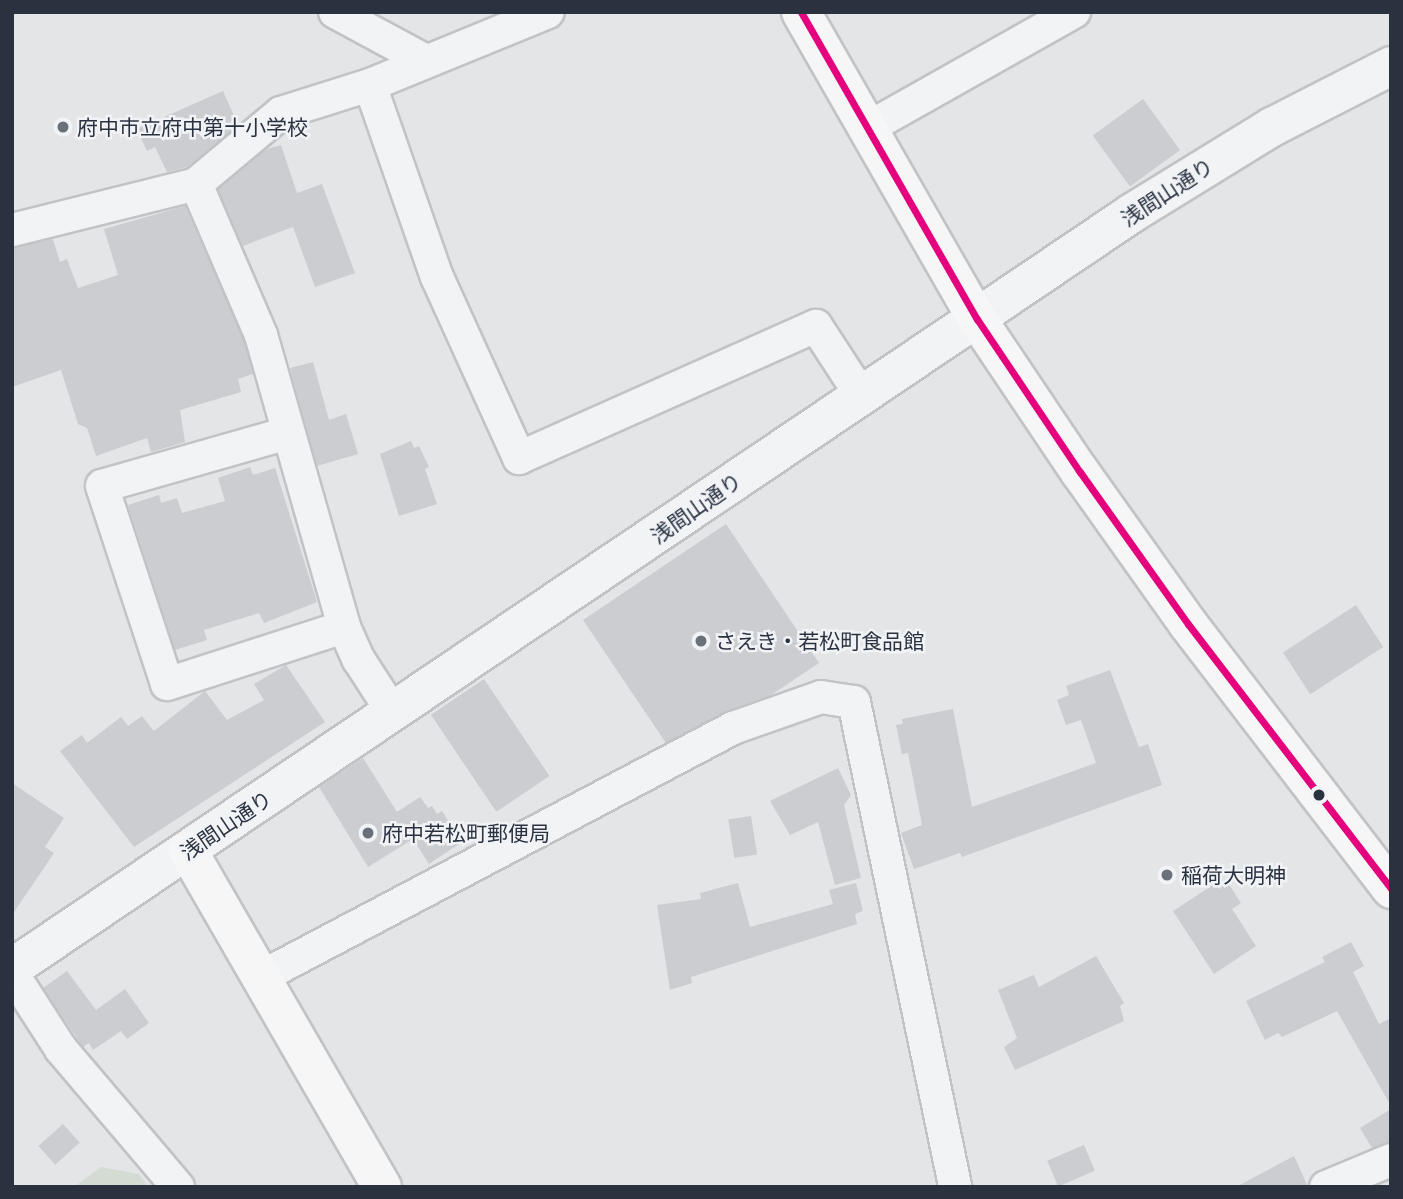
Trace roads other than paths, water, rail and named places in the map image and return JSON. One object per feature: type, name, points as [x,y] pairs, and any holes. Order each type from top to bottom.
[{"type":"main road","points":[[801,12],[977,318],[1188,624],[1391,889]]},
{"type":"main road","points":[[188,851],[382,1187]]},
{"type":"street","points":[[335,12],[424,60]]},
{"type":"street","points":[[12,230],[196,184],[281,113],[370,85],[424,60],[548,12]]},
{"type":"street","points":[[866,129],[1074,12]]},
{"type":"street","name":"浅間山通り","points":[[12,970],[861,395],[1210,164],[1391,66]]},
{"type":"street","points":[[370,85],[437,278],[519,458],[816,327],[861,395]]},
{"type":"street","points":[[196,184],[261,335],[344,627],[359,660],[392,711]]},
{"type":"street","points":[[288,433],[102,486],[167,684],[344,627]]},
{"type":"street","points":[[261,977],[733,728],[821,697],[854,702],[955,1187]]},
{"type":"street","points":[[12,970],[61,1049],[178,1187]]},
{"type":"street","points":[[1326,1187],[1391,1160]]},
{"type":"place","name":"府中市立府中第十小学校","points":[[63,127]]},
{"type":"place","name":"さえき・若松町食品館","points":[[701,641]]},
{"type":"place","name":"府中若松町郵便局","points":[[368,833]]},
{"type":"place","name":"稲荷大明神","points":[[1167,875]]}]
